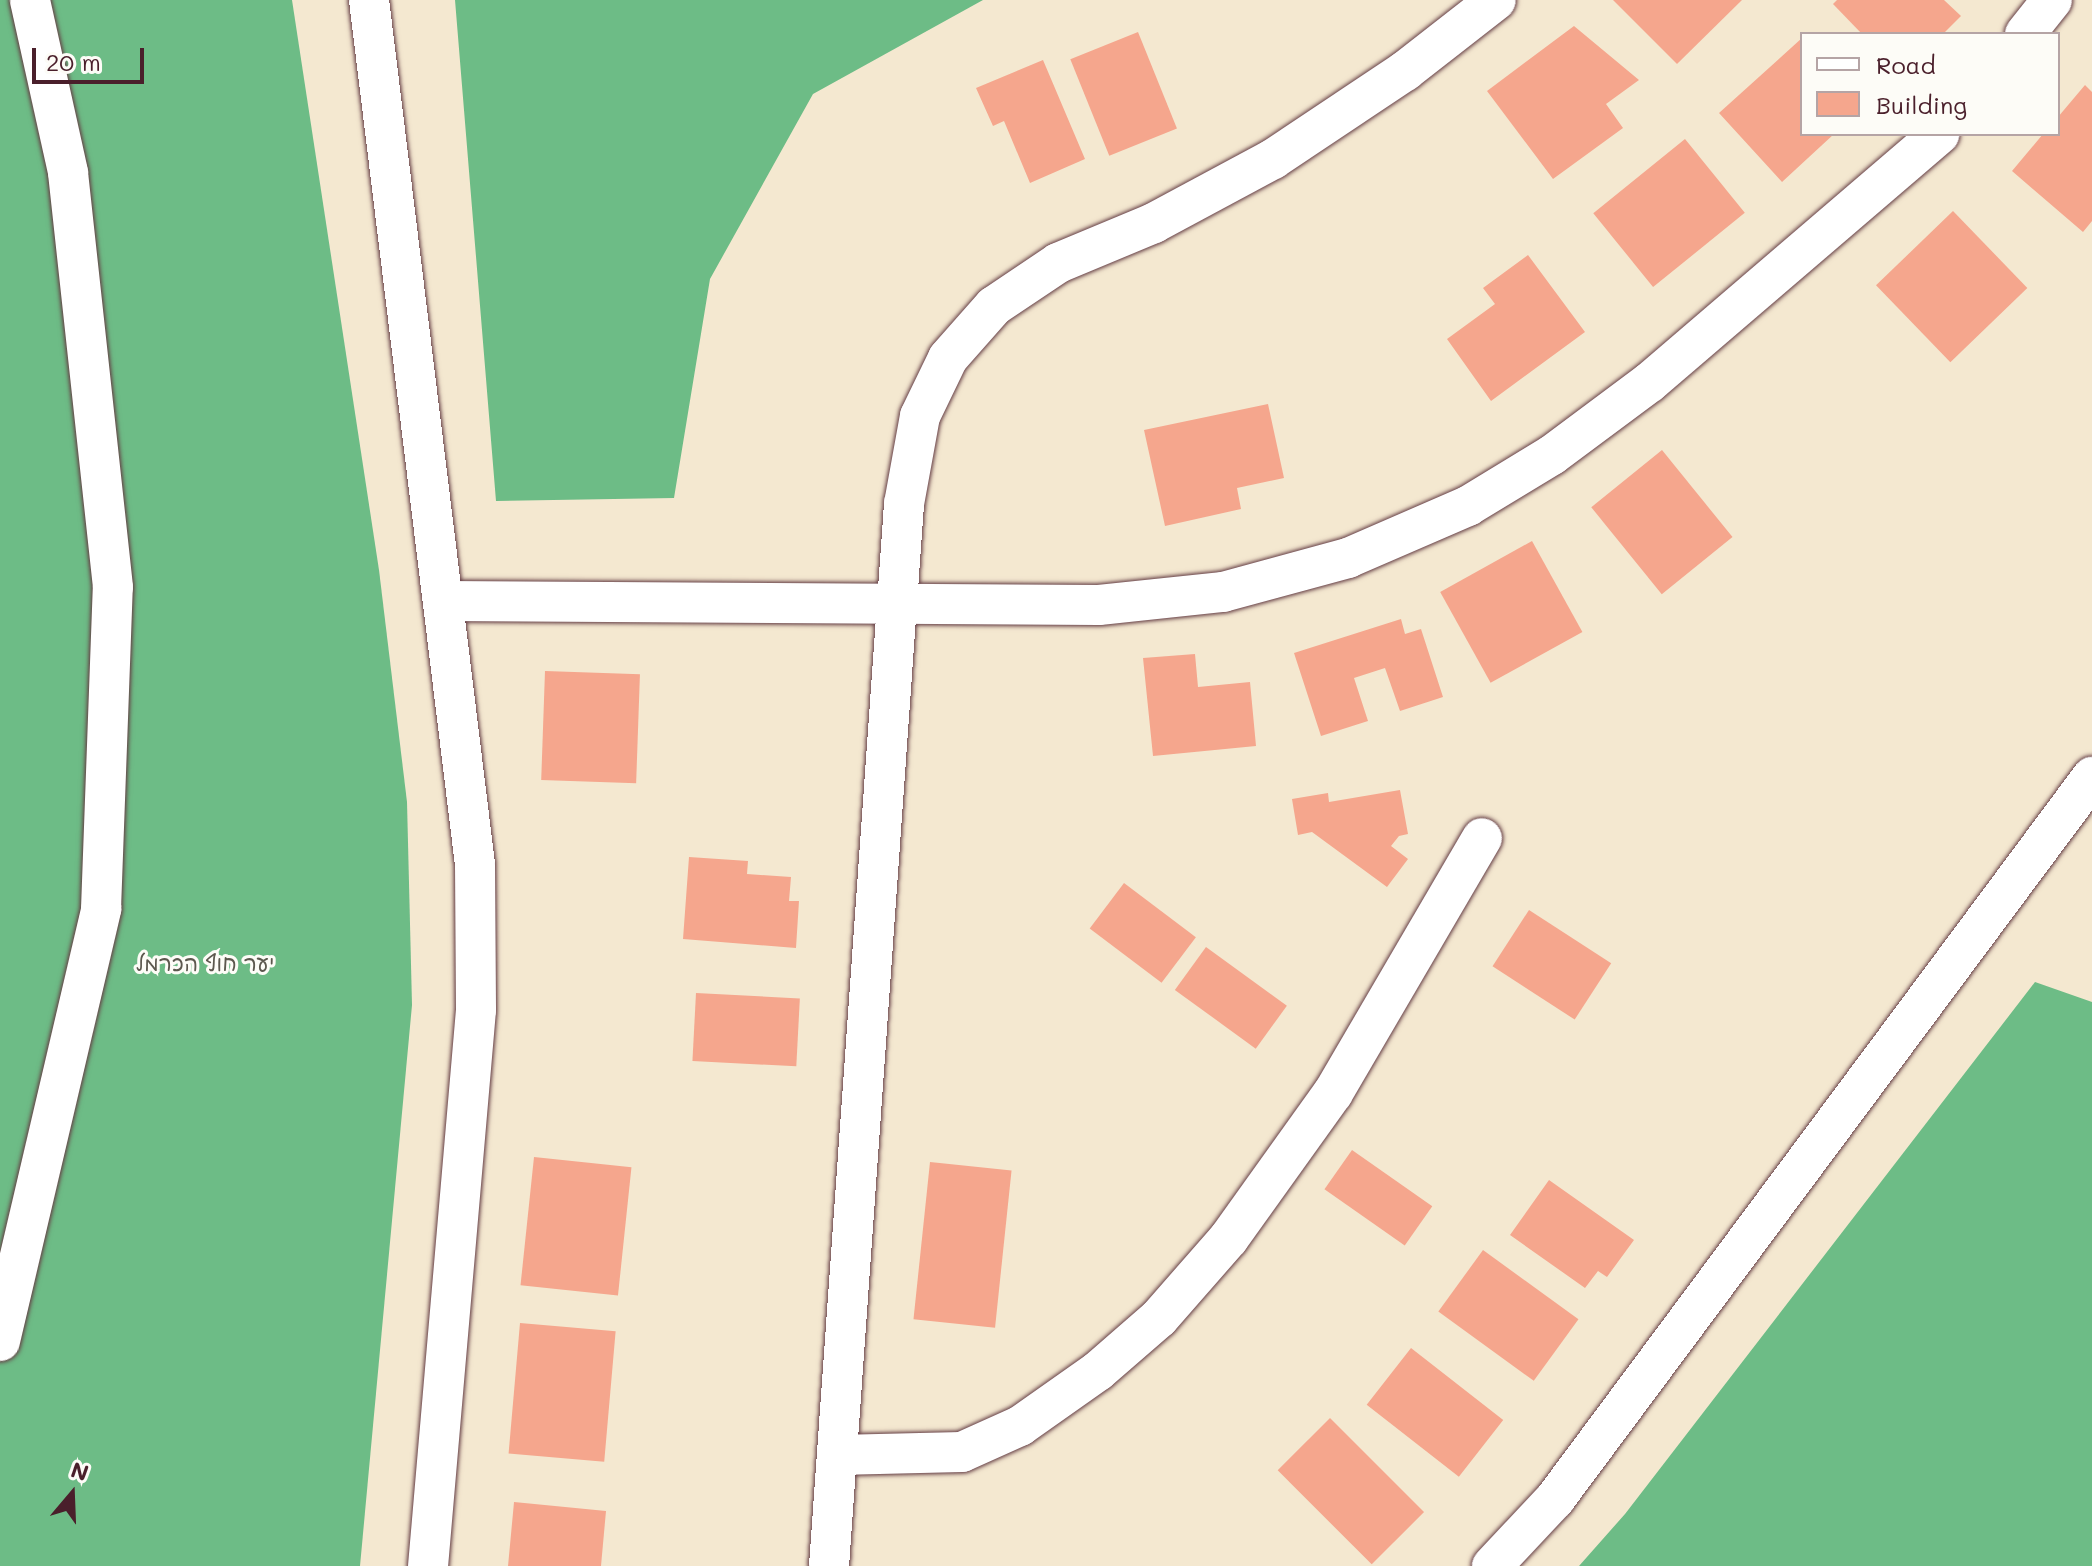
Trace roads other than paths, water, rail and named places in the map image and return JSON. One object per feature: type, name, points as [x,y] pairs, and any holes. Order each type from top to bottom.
[{"type":"street","points":[[0,1341],[101,909],[113,587],[68,172],[30,0]]},
{"type":"street","points":[[369,0],[475,865],[476,1010],[428,1566]]},
{"type":"street","points":[[829,1566],[904,504],[920,416],[948,358],[994,306],[1058,263],[1154,223],[1273,159],[1405,71],[1496,0]]},
{"type":"street","points":[[2027,32],[2052,0]]},
{"type":"street","points":[[444,601],[898,607],[1099,605],[1223,592],[1348,558],[1468,506],[1552,455],[1650,382],[1937,136]]},
{"type":"street","points":[[1492,1566],[1564,1487],[2092,777]]},
{"type":"street","points":[[837,1455],[962,1452],[1020,1426],[1098,1371],[1159,1318],[1229,1238],[1333,1093],[1482,838]]},
{"type":"park label","name":"יער חוף הכרמל","points":[[205,963]]}]
